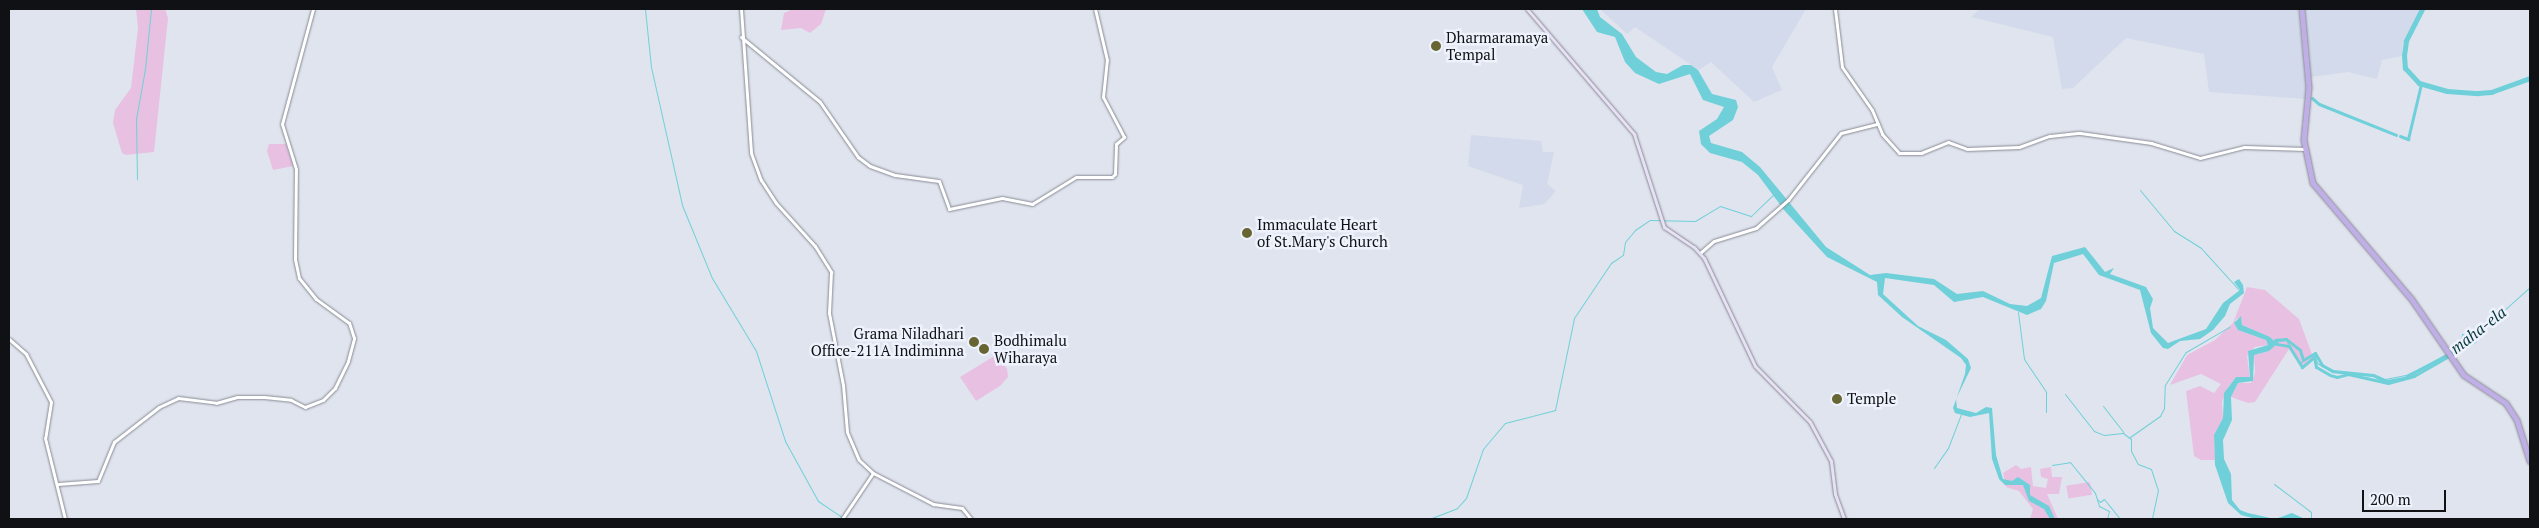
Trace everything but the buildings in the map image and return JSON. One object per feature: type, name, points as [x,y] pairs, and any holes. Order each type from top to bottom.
[{"type":"highway","points":[[2302,9],[2309,87],[2304,129],[2305,150],[2310,173],[2319,193],[2411,298],[2447,353],[2464,375],[2506,403],[2517,420],[2530,461]]},
{"type":"main road","points":[[1527,9],[1630,128],[1644,156],[1662,224],[1700,253],[1714,274],[1755,366],[1800,410],[1821,442],[1831,461],[1835,494],[1844,519]]},
{"type":"street","points":[[58,484],[98,481],[114,442],[159,407],[178,398],[216,403],[238,397],[264,397],[292,400],[305,407],[323,400],[335,388],[348,361],[354,338],[349,323],[316,299],[299,278],[295,259],[296,169],[282,124],[313,9]]},
{"type":"street","points":[[741,9],[741,37],[751,153],[761,180],[776,203],[815,246],[830,272],[829,313],[843,385],[847,432],[860,460],[873,473],[933,504],[962,508],[971,519]]},
{"type":"street","points":[[741,37],[820,102],[858,157],[870,166],[895,175],[939,181],[949,210],[993,199],[1027,203],[1035,202],[1076,177],[1113,177],[1116,144],[1124,137],[1103,97],[1107,60],[1095,9]]},
{"type":"street","points":[[1835,9],[1842,66],[1893,148],[1907,153],[1925,151],[1948,142],[1967,149],[2019,147],[2050,136],[2080,133],[2151,144],[2200,158],[2244,147],[2305,150]]},
{"type":"street","points":[[1700,253],[1714,241],[1756,228],[1780,208],[1841,133],[1878,124]]},
{"type":"street","points":[[9,339],[26,354],[51,402],[44,436],[58,484],[65,519]]},
{"type":"street","points":[[843,518],[873,473]]},
{"type":"shaded area","points":[[136,9],[165,9],[168,18],[154,152],[126,155],[122,153],[113,123],[115,110],[131,88],[138,28]]},
{"type":"shaded area","points":[[793,9],[826,9],[821,24],[810,33],[801,28],[781,30],[784,13]]},
{"type":"shaded area","points":[[1600,9],[1806,9],[1772,67],[1782,90],[1754,102],[1711,62],[1699,70],[1635,27],[1627,34]]},
{"type":"shaded area","points":[[1980,9],[2298,9],[2307,91],[2305,99],[2209,92],[2204,54],[2126,38],[2073,88],[2062,89],[2053,37],[1971,17]]},
{"type":"shaded area","points":[[2305,9],[2421,9],[2403,42],[2402,56],[2382,60],[2377,79],[2348,72],[2311,77]]},
{"type":"shaded area","points":[[1471,135],[1541,141],[1543,152],[1554,152],[1547,184],[1556,191],[1544,204],[1519,208],[1523,185],[1468,166]]},
{"type":"shaded area","points":[[269,144],[286,144],[293,166],[273,170],[267,151]]},
{"type":"shaded area","points":[[2247,287],[2265,290],[2299,319],[2313,357],[2302,367],[2289,349],[2255,402],[2248,403],[2231,397],[2238,383],[2251,383],[2255,373],[2254,355],[2269,351],[2275,344],[2271,338],[2242,325],[2241,317],[2235,320],[2241,331],[2266,340],[2268,345],[2255,347],[2247,356],[2250,377],[2236,377],[2228,387],[2222,402],[2223,418],[2214,435],[2215,460],[2201,460],[2194,456],[2186,391],[2200,386],[2214,393],[2221,384],[2201,374],[2170,385],[2187,355],[2215,340],[2233,323]]},
{"type":"shaded area","points":[[996,355],[1007,369],[1008,377],[1000,386],[976,401],[960,377]]},
{"type":"shaded area","points":[[2016,465],[2021,469],[2031,467],[2033,486],[2046,488],[2048,479],[2041,477],[2040,469],[2051,467],[2052,477],[2062,477],[2059,494],[2047,494],[2058,519],[2030,519],[2033,509],[2019,491],[2006,487],[2003,473]]},
{"type":"shaded area","points":[[2090,482],[2092,495],[2068,499],[2066,486]]},
{"type":"water","points":[[1582,9],[1597,9],[1600,17],[1622,34],[1636,57],[1656,72],[1667,74],[1683,65],[1691,65],[1698,70],[1712,94],[1736,100],[1738,107],[1733,120],[1709,136],[1711,143],[1742,152],[1760,167],[1826,247],[1870,275],[1886,273],[1934,279],[1957,294],[1983,291],[2010,304],[2027,306],[2041,298],[2052,256],[2085,247],[2105,272],[2114,268],[2110,274],[2146,287],[2153,299],[2150,308],[2153,328],[2168,343],[2206,329],[2223,303],[2240,290],[2234,282],[2239,279],[2243,285],[2244,293],[2230,304],[2225,316],[2213,330],[2200,339],[2180,341],[2168,349],[2163,348],[2151,333],[2140,290],[2099,275],[2083,254],[2054,263],[2046,301],[2041,309],[2027,315],[1983,297],[1954,302],[1934,285],[1885,278],[1883,294],[1918,326],[1946,340],[1968,359],[1971,368],[1957,398],[1966,365],[1961,358],[1902,317],[1878,295],[1877,282],[1827,257],[1784,210],[1758,175],[1742,162],[1710,153],[1701,144],[1699,131],[1717,119],[1724,107],[1703,100],[1690,74],[1659,84],[1635,73],[1625,62],[1615,37],[1597,32]]},
{"type":"water","points":[[2241,316],[2242,325],[2270,337],[2277,344],[2269,351],[2254,355],[2253,381],[2238,383],[2231,397],[2232,420],[2223,440],[2224,459],[2231,474],[2232,500],[2240,510],[2275,519],[2256,519],[2241,515],[2228,503],[2215,465],[2214,435],[2223,418],[2224,393],[2236,377],[2250,377],[2248,351],[2268,345],[2266,340],[2238,330],[2234,323]]},
{"type":"water","points":[[1956,399],[1957,408],[1976,413],[1986,407],[1992,408],[1996,455],[2003,479],[2012,481],[2018,477],[2030,485],[2030,495],[2049,506],[2055,519],[2050,519],[2044,509],[2029,501],[2023,485],[2005,485],[1999,479],[1992,459],[1989,413],[1970,417],[1955,413],[1953,408]]},
{"type":"water","points":[[2292,513],[2305,519],[2275,519]]},
{"type":"waterway","points":[[137,179],[136,119],[145,69],[151,9]]},
{"type":"waterway","points":[[645,9],[651,67],[682,205],[712,278],[756,351],[785,441],[818,501],[845,519]]},
{"type":"waterway","points":[[2422,9],[2406,41],[2404,55],[2405,68],[2419,83],[2447,91],[2478,93],[2491,92],[2530,78]]},
{"type":"waterway","points":[[2400,136],[2408,139],[2421,84]]},
{"type":"waterway","points":[[2312,98],[2319,104],[2396,135]]},
{"type":"waterway","points":[[2140,190],[2174,231],[2201,248],[2240,291]]},
{"type":"waterway","points":[[1429,519],[1457,508],[1466,498],[1483,449],[1505,423],[1555,410],[1574,318],[1611,263],[1623,255],[1625,242],[1635,230],[1650,220],[1695,221],[1720,206],[1751,216],[1774,194]]},
{"type":"waterway","name":"maha-ela","points":[[2451,352],[2472,339],[2530,287]]},
{"type":"waterway","points":[[2018,312],[2024,359],[2046,392],[2046,412]]},
{"type":"waterway","points":[[2130,437],[2160,416],[2164,408],[2165,385],[2186,352],[2229,327]]},
{"type":"waterway","name":"maha-ela","points":[[2463,335],[2466,342],[2473,337],[2475,341],[2414,376],[2388,383],[2348,374],[2337,377],[2330,375],[2316,367],[2314,357],[2302,367],[2289,346],[2277,344],[2275,340],[2286,339],[2300,350],[2303,360],[2315,353],[2322,365],[2333,371],[2373,375],[2387,381],[2404,378],[2446,355],[2461,345],[2463,335]]},
{"type":"waterway","name":"maha-ela","points":[[2275,341],[2286,340],[2300,363],[2314,353],[2317,363],[2332,372],[2374,376],[2380,380],[2406,375],[2448,354]]},
{"type":"waterway","points":[[2065,394],[2094,431],[2104,435],[2123,433],[2131,439],[2131,451],[2138,464],[2151,469],[2158,490],[2152,519]]},
{"type":"waterway","points":[[2103,406],[2123,432]]},
{"type":"waterway","points":[[1934,468],[1948,448],[1961,414]]},
{"type":"waterway","points":[[2052,465],[2070,462],[2095,493],[2099,506],[2109,511],[2107,519]]},
{"type":"waterway","points":[[2274,484],[2311,512],[2311,519]]},
{"type":"waterway","points":[[2097,499],[2100,502],[2104,499],[2120,519]]},
{"type":"place","name":"Dharmaramaya Tempal","points":[[1436,46]]},
{"type":"place","name":"Immaculate Heart of St.Mary's Church","points":[[1247,233]]},
{"type":"place","name":"Grama Niladhari Office-211A Indiminna","points":[[974,342]]},
{"type":"place","name":"Bodhimalu Wiharaya","points":[[984,349]]},
{"type":"place","name":"Temple","points":[[1837,399]]}]
